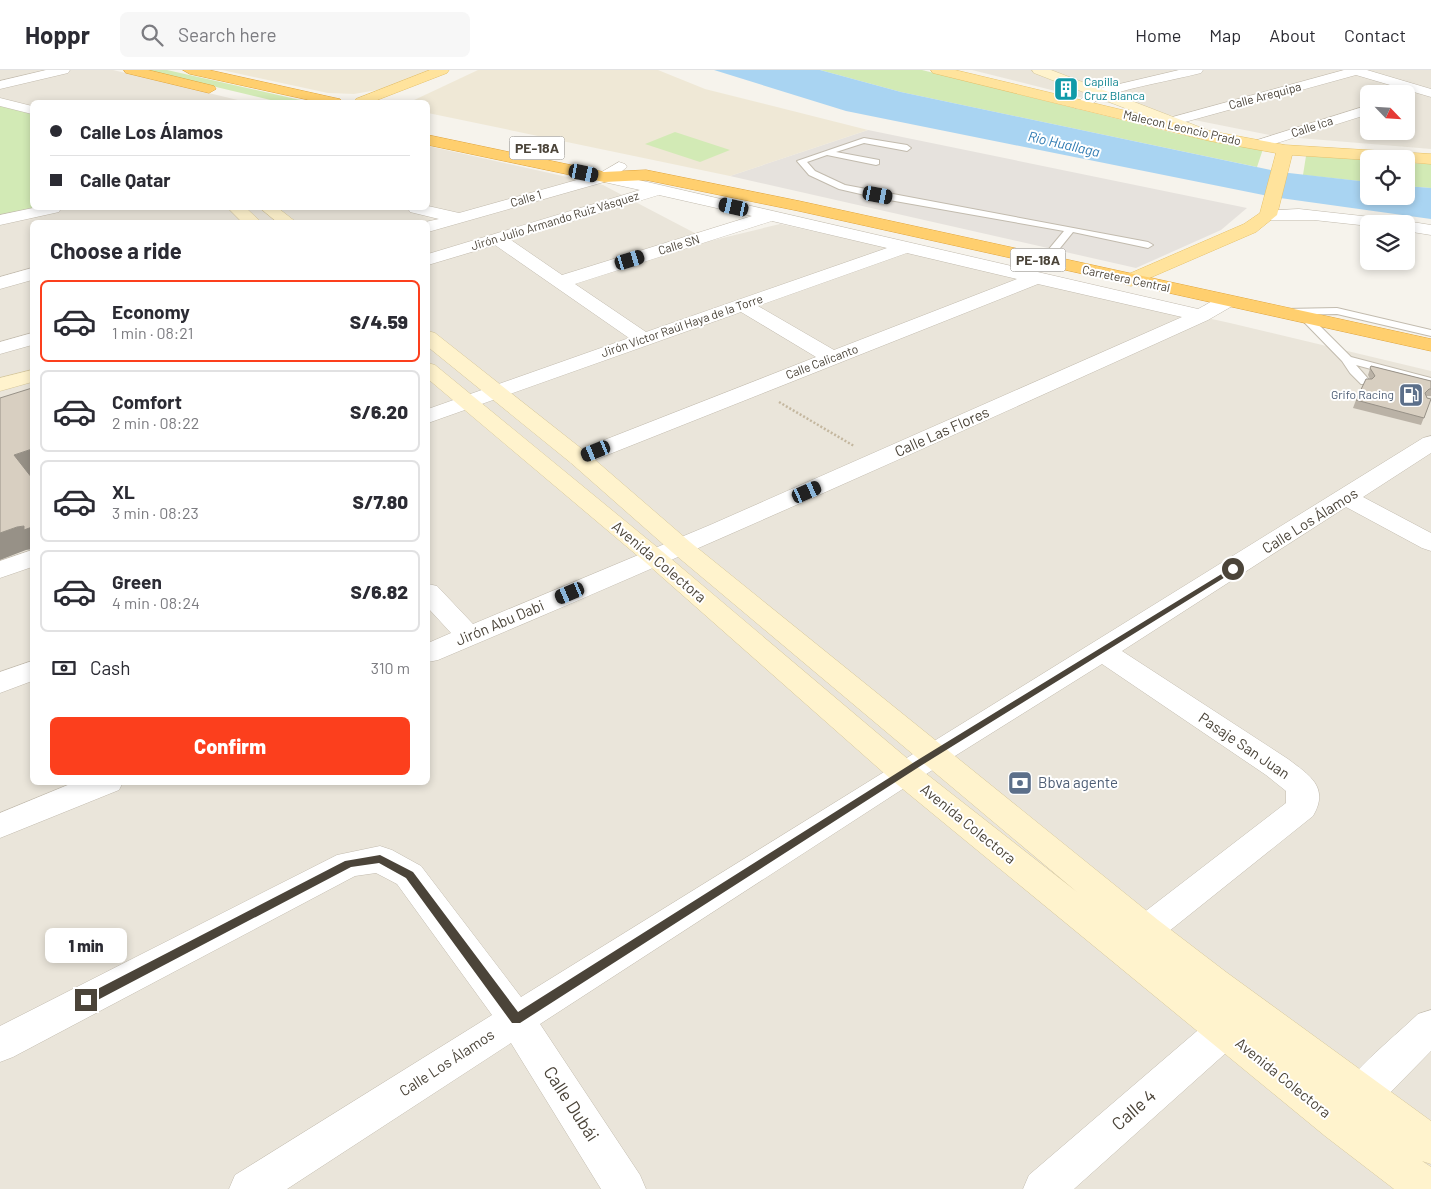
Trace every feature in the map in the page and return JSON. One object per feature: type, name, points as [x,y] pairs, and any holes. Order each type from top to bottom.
[{"type":"highway","points":[[131,70],[226,93]]},
{"type":"highway","points":[[190,70],[326,100]]},
{"type":"highway","name":"PE-18A","points":[[430,125],[622,165],[646,176]]},
{"type":"highway","name":"PE-18A","points":[[430,140],[604,177],[646,176],[799,206],[937,236],[1040,269]]},
{"type":"highway","name":"Carretera Central","points":[[1065,266],[1431,345]]},
{"type":"main road","name":"Malecon Leoncio Prado","points":[[938,70],[1210,136],[1256,145],[1284,156],[1431,159]]},
{"type":"main road","points":[[368,100],[449,71]]},
{"type":"main road","points":[[393,100],[449,71]]},
{"type":"main road","points":[[1131,280],[1250,228],[1268,214],[1284,156]]},
{"type":"street","points":[[0,84],[62,70]]},
{"type":"street","points":[[1039,70],[1210,136]]},
{"type":"street","points":[[1080,105],[1099,93],[1196,70]]},
{"type":"street","points":[[1354,70],[1428,92]]},
{"type":"street","name":"Calle Arequipa","points":[[1174,122],[1354,70]]},
{"type":"street","points":[[1415,96],[1428,92]]},
{"type":"street","points":[[0,102],[30,110]]},
{"type":"street","name":"Calle Ica","points":[[1256,145],[1360,112]]},
{"type":"street","name":"Calle 1","points":[[430,226],[604,177],[622,165]]},
{"type":"street","points":[[604,177],[906,247],[1040,269],[1201,316]]},
{"type":"street","name":"Jirón Julio Armando Ruiz Vásquez","points":[[430,259],[684,183]]},
{"type":"street","name":"Calle SN","points":[[560,282],[799,206]]},
{"type":"street","points":[[0,220],[45,210]]},
{"type":"street","points":[[271,210],[284,220]]},
{"type":"street","points":[[424,210],[458,218]]},
{"type":"street","points":[[1268,214],[1326,215],[1360,220]]},
{"type":"street","points":[[1415,227],[1431,230]]},
{"type":"street","name":"Jirón Víctor Raúl Haya de la Torre","points":[[430,415],[937,236]]},
{"type":"street","points":[[497,239],[644,339]]},
{"type":"street","name":"Calle Calicanto","points":[[579,458],[832,358],[1040,269],[1065,266]]},
{"type":"street","points":[[0,283],[30,275]]},
{"type":"street","name":"Calle Las Flores","points":[[654,557],[681,547],[1201,316],[1228,301]]},
{"type":"street","points":[[742,305],[832,358]]},
{"type":"street","name":"Avenida Colectora","points":[[430,339],[579,458],[681,547],[1213,984],[1350,1109],[1428,1189]]},
{"type":"street","points":[[0,348],[30,340]]},
{"type":"street","name":"Avenida Colectora","points":[[430,371],[654,557],[904,773],[1224,1031],[1350,1109],[1431,1145]]},
{"type":"street","points":[[0,385],[30,377]]},
{"type":"street","points":[[0,401],[30,392]]},
{"type":"street","name":"Calle Los Álamos","points":[[250,1189],[934,754],[1347,498],[1431,443]]},
{"type":"street","points":[[1347,498],[1431,543]]},
{"type":"street","name":"Jirón Abu Dabi","points":[[430,652],[654,557]]},
{"type":"street","points":[[0,570],[30,559]]},
{"type":"street","points":[[430,594],[469,636]]},
{"type":"street","name":"Pasaje San Juan","points":[[1102,651],[1277,767],[1302,787],[1302,808],[1146,930]]},
{"type":"street","points":[[0,683],[30,672]]},
{"type":"street","points":[[0,826],[101,785]]},
{"type":"street","name":"Calle Dubái","points":[[0,1045],[326,875],[349,864],[380,859],[410,875],[516,1019],[625,1189]]},
{"type":"street","points":[[1350,1109],[1431,1026]]},
{"type":"street","name":"Calle 4","points":[[1046,1188],[1224,1031]]},
{"type":"lane","points":[[906,148],[864,140],[801,161],[812,173],[842,187],[1148,245]]},
{"type":"lane","points":[[826,152],[876,162]]},
{"type":"lane","points":[[1040,269],[1071,229]]},
{"type":"lane","points":[[1275,312],[1337,311],[1431,333]]},
{"type":"lane","points":[[1307,318],[1365,382]]},
{"type":"lane","points":[[1346,359],[1431,382]]},
{"type":"path","points":[[755,388],[878,460]]},
{"type":"shaded area","points":[[0,70],[113,70],[238,100],[30,100],[30,210],[430,210],[430,146],[603,185],[710,241],[780,224],[1230,323],[1431,371],[1431,1189],[0,1189]]},
{"type":"shaded area","points":[[222,70],[432,70],[389,88],[354,94],[328,93]]},
{"type":"shaded area","points":[[478,70],[658,70],[705,89],[868,130],[730,176],[430,113],[430,100],[414,100]]},
{"type":"shaded area","points":[[972,70],[1431,70],[1431,149],[1275,136],[1079,97]]},
{"type":"shaded area","points":[[868,130],[1247,208],[1221,230],[1136,268],[730,176]]},
{"type":"green space","points":[[145,70],[167,70],[300,100],[271,100]]},
{"type":"green space","points":[[820,70],[922,70],[1178,134],[1263,149],[1257,167],[901,92]]},
{"type":"green space","points":[[0,105],[30,113],[30,209],[0,215]]},
{"type":"green space","points":[[675,132],[730,150],[700,162],[645,144]]},
{"type":"green space","points":[[1306,156],[1360,159],[1360,181],[1303,175]]},
{"type":"green space","points":[[1415,163],[1431,164],[1431,188],[1415,187]]},
{"type":"water","name":"Río Huallaga","points":[[714,70],[820,70],[901,92],[1280,172],[1360,181],[1360,205],[1415,205],[1415,187],[1431,188],[1431,219],[1415,217],[1415,215],[1402,215],[1273,197],[846,111]]},
{"type":"building","points":[[1371,366],[1431,381],[1431,389],[1425,393],[1427,398],[1431,399],[1424,418],[1356,400],[1366,379],[1372,379],[1375,376],[1370,368]]},
{"type":"building","points":[[30,389],[30,450],[14,455],[30,475],[30,528],[24,530],[24,526],[17,527],[0,533],[0,398]]},
{"type":"place","name":"Capilla Cruz Blanca","points":[[1066,89]]},
{"type":"place","name":"Grifo Racing","points":[[1411,395]]},
{"type":"place","name":"Bbva agente","points":[[1020,783]]},
{"type":"route","points":[[86,1000],[326,875],[349,864],[380,859],[410,875],[516,1019],[919,763],[1233,569]]}]
